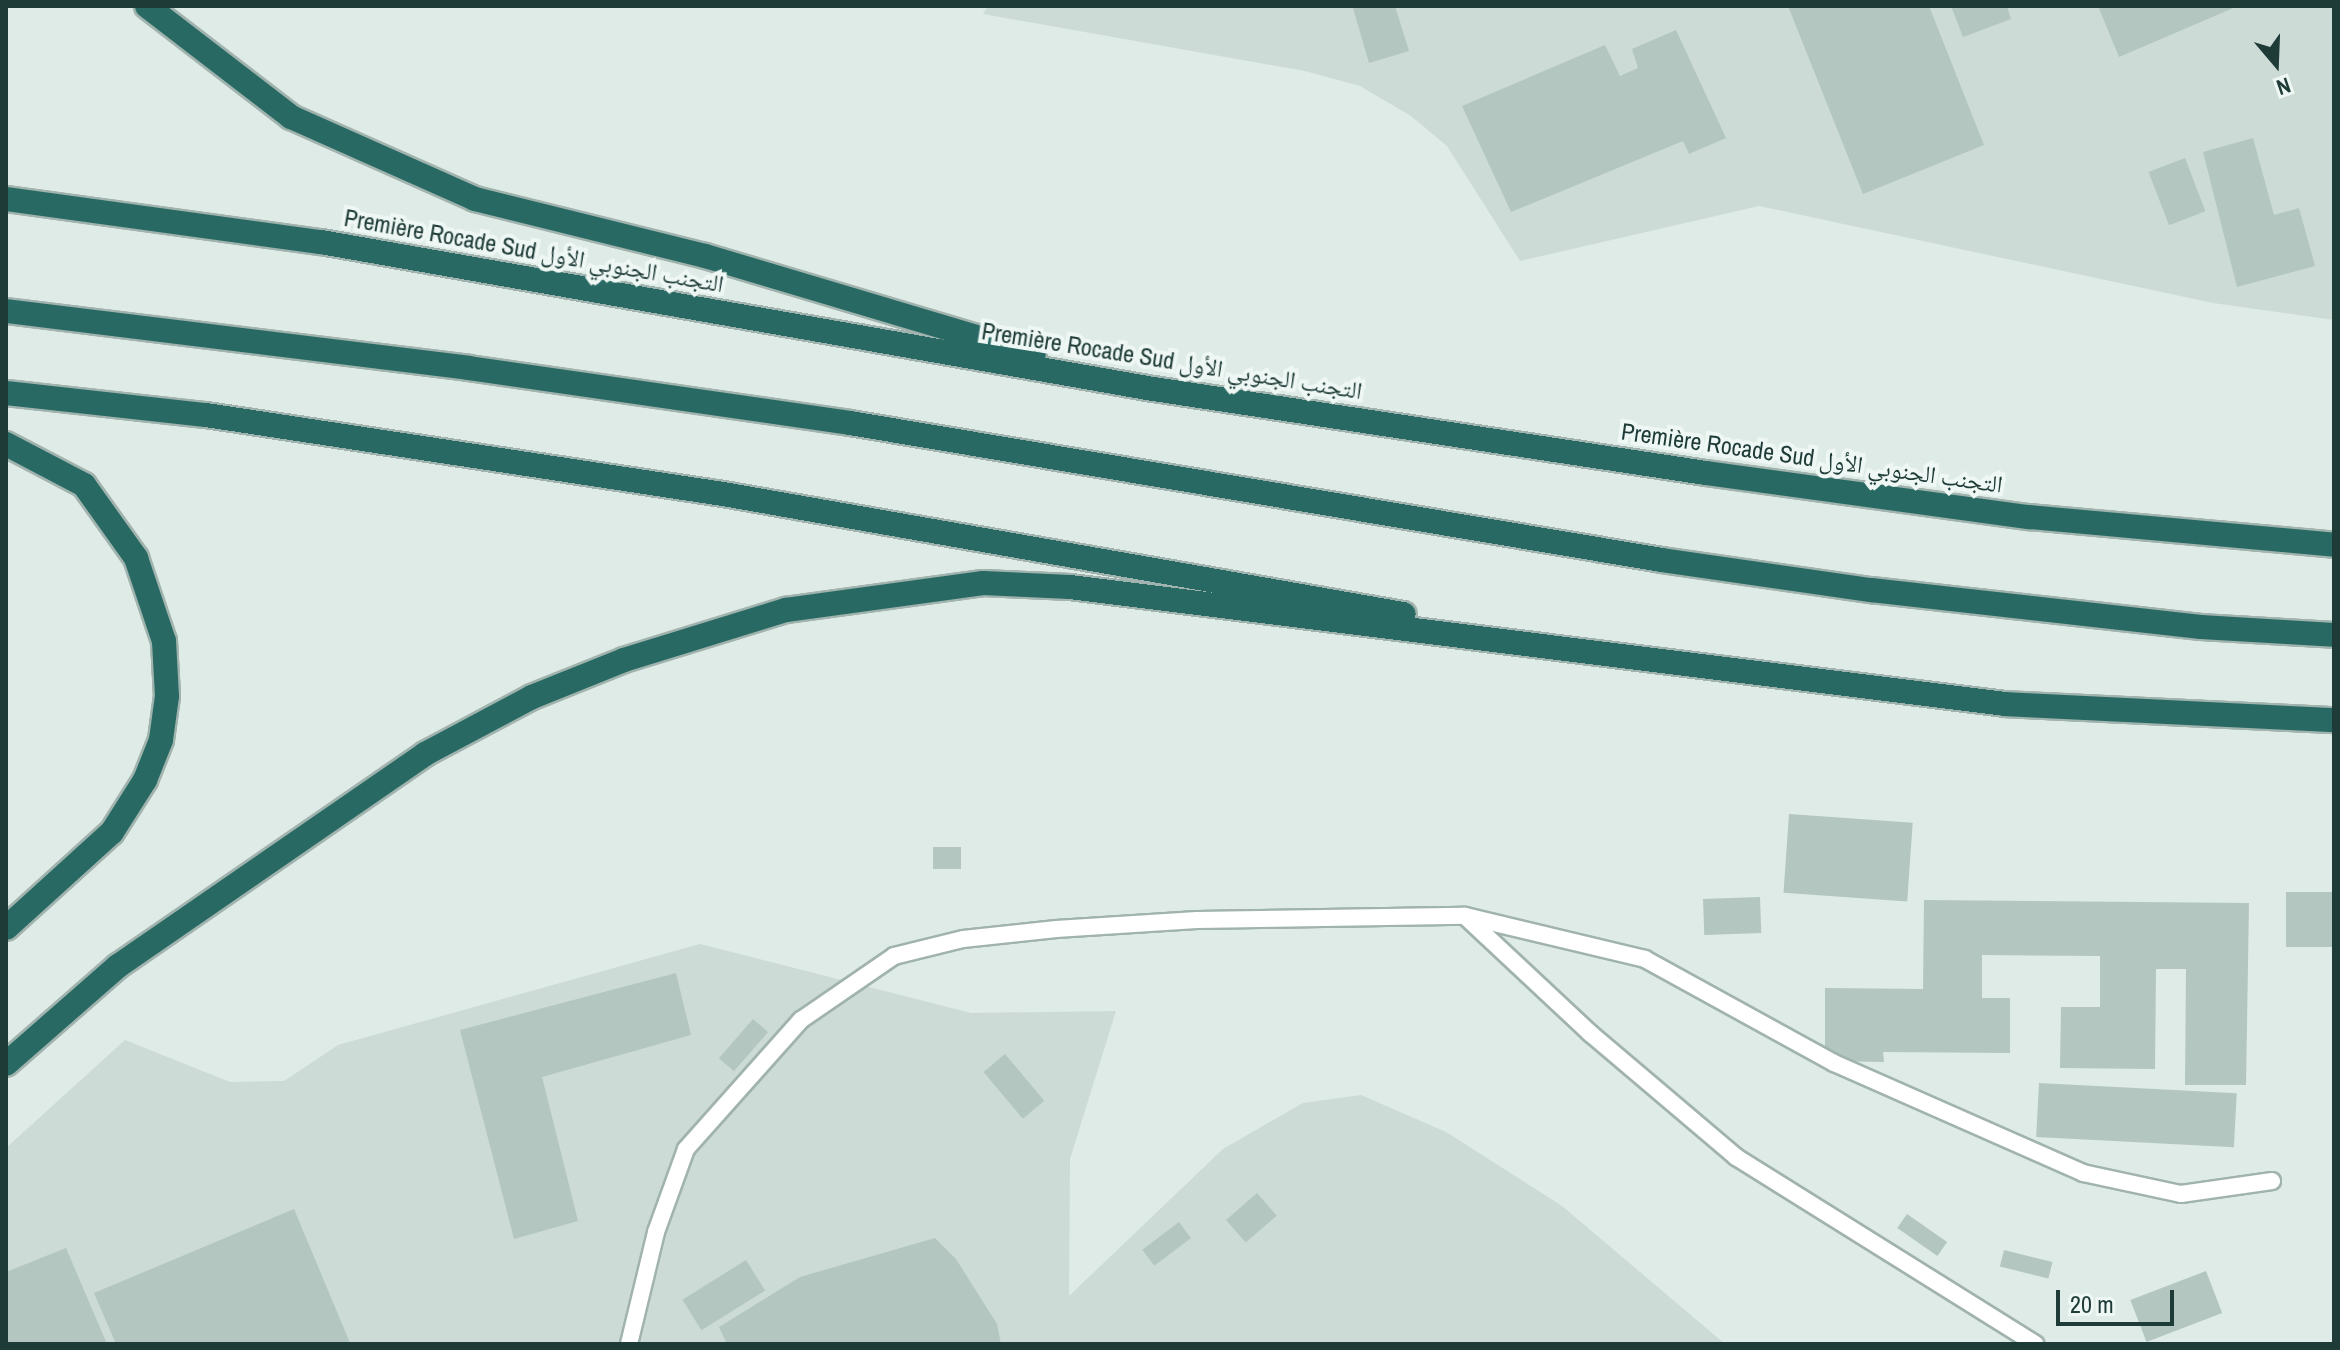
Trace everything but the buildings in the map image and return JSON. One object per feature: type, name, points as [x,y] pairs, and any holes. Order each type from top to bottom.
[{"type":"highway","points":[[147,6],[291,117],[475,199],[705,256],[1147,388]]},
{"type":"highway","name":"Première Rocade Sud التجنب الجنوبي الأول","points":[[6,199],[321,242],[1147,388],[2014,515],[2334,545]]},
{"type":"highway","points":[[6,311],[438,364],[850,423],[1616,552],[1871,590],[2201,627],[2334,635]]},
{"type":"highway","points":[[6,393],[206,415],[723,494],[1661,661]]},
{"type":"highway","points":[[6,444],[84,485],[136,558],[164,641],[167,696],[161,740],[145,780],[112,832],[6,928]]},
{"type":"highway","points":[[6,1064],[118,966],[425,754],[532,697],[624,660],[786,610],[983,583],[1070,587],[2005,704],[2334,720]]},
{"type":"lane","points":[[629,1344],[656,1232],[686,1149],[801,1020],[894,956],[963,939],[1056,929],[1197,920],[1465,916],[1645,959],[1834,1063],[2083,1173],[2181,1194],[2272,1181]]},
{"type":"lane","points":[[1465,916],[1590,1033],[1736,1157],[2035,1344]]},
{"type":"shaded area","points":[[988,6],[2334,6],[2334,320],[2213,303],[1759,206],[1520,261],[1447,146],[1411,116],[1360,86],[1305,71],[983,14]]},
{"type":"shaded area","points":[[700,944],[971,1013],[1116,1011],[1070,1159],[1069,1296],[1223,1149],[1303,1103],[1361,1095],[1446,1132],[1562,1206],[1725,1344],[6,1344],[6,1148],[125,1040],[230,1082],[284,1081],[338,1045]]}]
